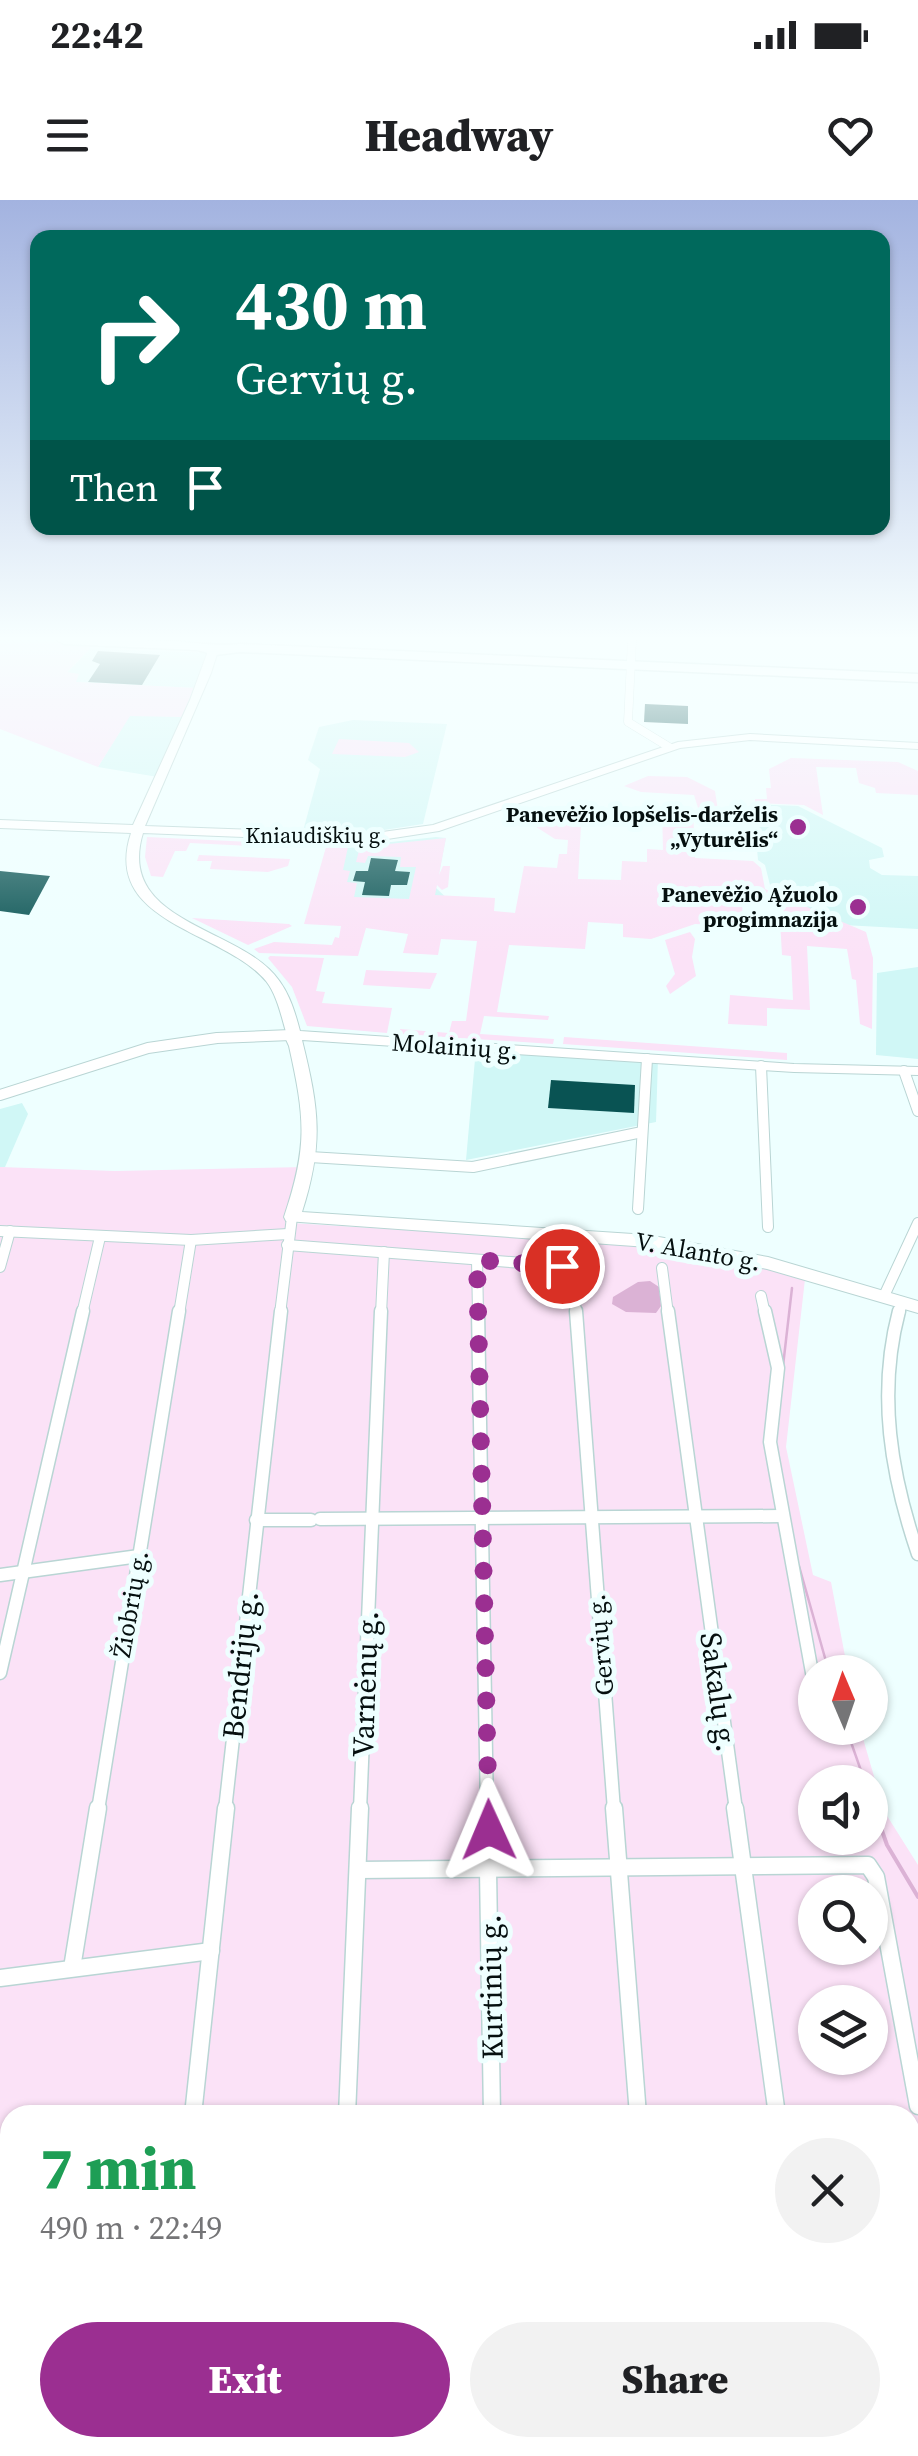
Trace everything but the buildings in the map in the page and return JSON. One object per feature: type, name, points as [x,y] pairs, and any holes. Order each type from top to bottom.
[{"type":"main road","points":[[176,745],[138,830],[132,864],[153,902],[177,921],[238,952],[269,976],[280,990],[310,1117],[310,1157],[289,1232]]},
{"type":"main road","name":"Kniaudiškių g.","points":[[0,824],[327,839],[423,831],[683,745]]},
{"type":"main road","name":"Molainių g.","points":[[291,1036],[761,1066],[911,1071]]},
{"type":"main road","name":"V. Alanto g.","points":[[289,1232],[648,1242],[768,1263],[901,1302]]},
{"type":"street","name":"Molainių g.","points":[[0,1095],[148,1048],[217,1038],[291,1036]]},
{"type":"street","points":[[638,1209],[647,1059]]},
{"type":"street","points":[[761,1066],[768,1226]]},
{"type":"street","points":[[911,1071],[918,1111]]},
{"type":"street","points":[[310,1157],[460,1168],[642,1132]]},
{"type":"street","points":[[917,1548],[894,1475],[887,1411],[889,1360],[918,1223]]},
{"type":"street","points":[[0,1267],[5,1231],[191,1240],[289,1232],[384,1252],[477,1260]]},
{"type":"street","name":"Bendrijų g.","points":[[195,2105],[289,1232]]},
{"type":"street","points":[[0,1673],[100,1237]]},
{"type":"street","name":"Žiobrių g.","points":[[72,1968],[191,1240]]},
{"type":"street","name":"Varnėnų g.","points":[[347,2105],[384,1252]]},
{"type":"street","name":"Gervių g.","points":[[477,1260],[562,1266],[572,1274],[637,2105]]},
{"type":"street","name":"Kurtinių g.","points":[[477,1260],[492,2105]]},
{"type":"street","name":"Sakalų g.","points":[[662,1268],[776,2105]]},
{"type":"street","points":[[761,1296],[778,1368],[770,1442],[809,1655]]},
{"type":"street","points":[[256,1520],[782,1516]]},
{"type":"street","points":[[0,1574],[139,1556]]},
{"type":"street","points":[[358,1870],[864,1864],[872,1869],[918,2105]]},
{"type":"street","points":[[0,1978],[211,1951]]},
{"type":"shaded area","points":[[42,745],[112,745],[98,767]]},
{"type":"shaded area","points":[[111,745],[172,745],[158,777],[98,767]]},
{"type":"shaded area","points":[[313,745],[442,745],[423,824],[371,832],[303,831],[320,769],[308,760]]},
{"type":"shaded area","points":[[336,745],[412,745],[419,752],[405,757],[332,754]]},
{"type":"shaded area","points":[[791,758],[898,762],[918,771],[918,795],[876,793],[875,788],[859,783],[856,768],[816,767],[823,815],[804,805],[755,803],[755,799],[767,799],[766,788],[771,788],[769,769]]},
{"type":"shaded area","points":[[648,776],[687,777],[715,791],[718,811],[699,811],[694,795],[641,792],[624,786]]},
{"type":"shaded area","points":[[753,804],[798,806],[882,848],[884,857],[869,860],[870,868],[882,875],[918,876],[918,929],[825,924],[771,889],[765,865],[758,860]]},
{"type":"shaded area","points":[[662,807],[693,808],[695,858],[753,861],[761,868],[765,889],[866,932],[873,958],[872,1029],[860,1024],[856,980],[852,979],[847,949],[807,946],[810,1010],[767,1008],[767,1026],[728,1024],[730,995],[793,1000],[791,956],[782,955],[779,903],[742,902],[743,926],[695,924],[651,939],[623,937],[623,924],[588,922],[585,949],[509,945],[497,1012],[549,1016],[548,1020],[484,1016],[480,1034],[554,1039],[553,1044],[398,1034],[400,1029],[449,1033],[452,1021],[466,1021],[477,941],[441,939],[438,955],[403,953],[408,934],[366,928],[358,956],[259,953],[254,949],[274,942],[332,945],[335,937],[339,938],[341,926],[304,924],[326,847],[348,847],[343,870],[350,871],[347,882],[357,883],[354,897],[409,899],[416,867],[400,867],[401,857],[368,856],[365,863],[356,862],[360,847],[446,838],[439,875],[443,866],[450,866],[448,887],[442,890],[437,885],[435,895],[495,898],[494,911],[515,913],[524,866],[557,868],[559,854],[567,854],[568,840],[555,839],[530,823],[570,825],[571,812],[588,813],[587,825],[581,826],[578,879],[621,880],[622,861],[647,862],[647,849],[663,850]]},
{"type":"shaded area","points":[[147,837],[291,844],[290,848],[190,843],[186,851],[175,851],[163,877],[151,876],[145,857]]},
{"type":"shaded area","points":[[446,838],[436,888],[453,904],[333,903],[346,847]]},
{"type":"shaded area","points":[[199,855],[290,859],[288,866],[268,872],[210,869],[212,861],[197,861]]},
{"type":"shaded area","points":[[192,918],[289,924],[292,926],[248,945]]},
{"type":"shaded area","points":[[690,932],[695,939],[692,957],[696,976],[670,994],[666,986],[675,974],[665,940]]},
{"type":"shaded area","points":[[270,956],[324,958],[316,991],[325,992],[322,1003],[392,1008],[387,1033],[307,1026],[292,987]]},
{"type":"shaded area","points":[[918,967],[918,1059],[876,1055],[877,973]]},
{"type":"shaded area","points":[[366,970],[437,973],[430,989],[363,985]]},
{"type":"shaded area","points":[[564,1037],[787,1053],[787,1060],[563,1044]]},
{"type":"shaded area","points":[[476,1048],[658,1059],[656,1122],[466,1160]]},
{"type":"shaded area","points":[[22,1103],[28,1114],[5,1167],[0,1167],[0,1109]]},
{"type":"shaded area","points":[[0,1167],[115,1171],[307,1167],[291,1223],[646,1245],[770,1268],[805,1279],[786,1447],[813,1575],[831,1582],[845,1655],[798,1655],[798,1745],[865,1745],[871,1765],[798,1765],[798,1855],[888,1855],[888,1817],[918,1865],[918,2105],[0,2105]]},
{"type":"shaded area","points":[[650,1281],[659,1287],[661,1306],[656,1313],[626,1312],[612,1304],[613,1297],[638,1282]]},
{"type":"waterway","points":[[783,1366],[792,1288]]},
{"type":"waterway","points":[[799,1566],[824,1655]]},
{"type":"waterway","points":[[852,1745],[859,1765]]},
{"type":"waterway","points":[[888,1847],[918,1897]]},
{"type":"place","name":"Panevėžio lopšelis-darželis „Vyturėlis“","points":[[798,827]]},
{"type":"place","name":"Panevėžio Ąžuolo progimnazija","points":[[858,907]]},
{"type":"route","points":[[489,1830],[477,1260],[562,1266]]}]
